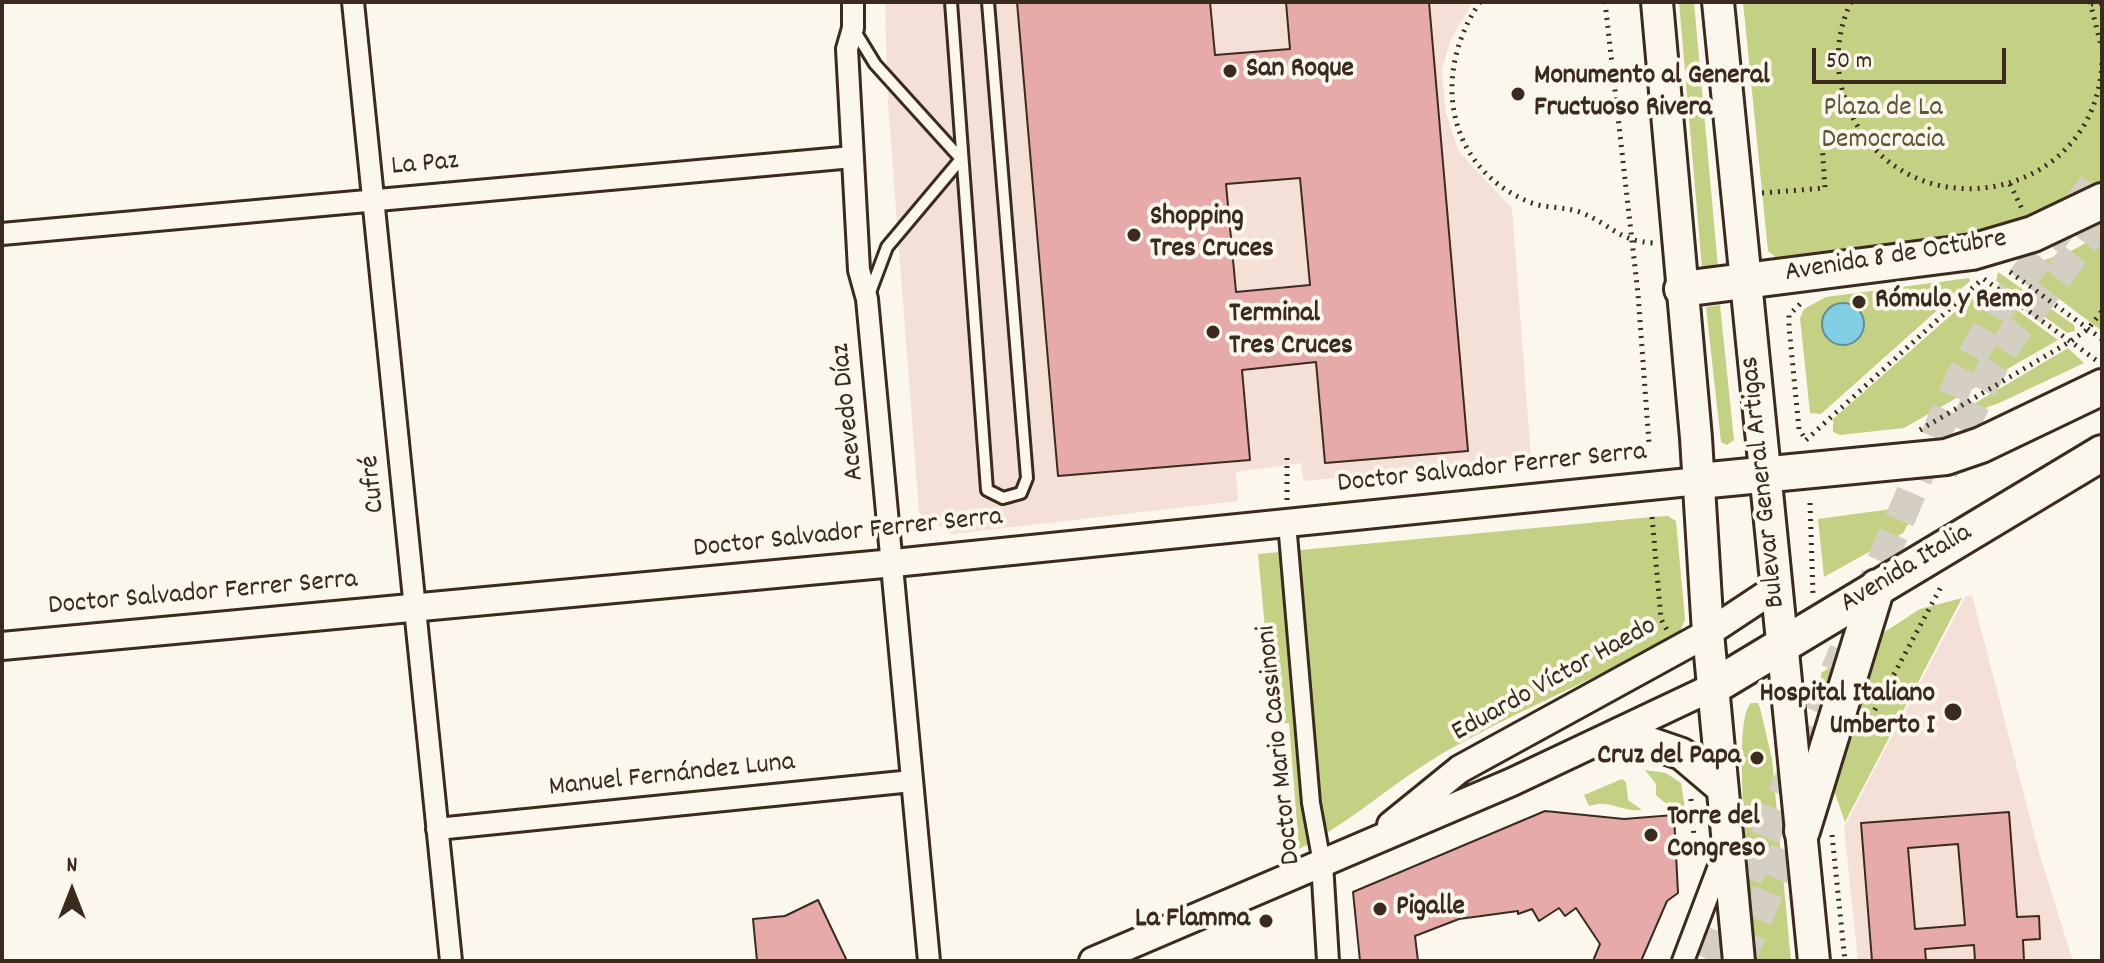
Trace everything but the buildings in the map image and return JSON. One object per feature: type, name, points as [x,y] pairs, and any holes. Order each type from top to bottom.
[{"type":"main road","points":[[1657,2],[1699,481],[1708,633],[1739,961]]},
{"type":"main road","name":"Bulevar General Artigas","points":[[1718,2],[1781,645],[1817,830],[1814,961]]},
{"type":"main road","name":"Avenida 8 de Octubre","points":[[1682,289],[1972,252],[2033,234],[2102,201]]},
{"type":"main road","points":[[1699,481],[1946,457],[1981,445],[2098,369]]},
{"type":"main road","name":"Avenida Italia","points":[[1713,687],[2102,453]]},
{"type":"main road","points":[[1817,830],[1877,587]]},
{"type":"main road","points":[[1621,733],[1682,754],[1722,788]]},
{"type":"street","name":"Cufré","points":[[353,2],[451,961]]},
{"type":"street","name":"Acevedo Díaz","points":[[853,2],[853,28],[847,49],[859,270],[867,299],[894,563],[929,961]]},
{"type":"street","name":"La Paz","points":[[2,234],[853,157]]},
{"type":"street","name":"Doctor Salvador Ferrer Serra","points":[[2,646],[894,563],[1699,481]]},
{"type":"street","name":"Doctor Mario Cassinoni","points":[[1287,523],[1311,803],[1322,863],[1328,961]]},
{"type":"street","name":"Eduardo Víctor Haedo","points":[[1373,841],[1460,769],[1708,633],[1776,588]]},
{"type":"street","name":"Eduardo Víctor Haedo","points":[[1093,961],[1621,733],[1713,687]]},
{"type":"street","name":"Manuel Fernández Luna","points":[[437,829],[912,781]]},
{"type":"street","points":[[1683,961],[1728,842]]},
{"type":"lane","points":[[951,2],[987,490],[1003,498],[1021,493],[1027,478],[988,2]]},
{"type":"lane","points":[[853,28],[875,64],[961,159]]},
{"type":"lane","points":[[867,299],[887,247],[961,159]]},
{"type":"path","points":[[1480,2],[1455,47],[1450,74],[1457,126],[1469,150],[1485,171],[1517,195],[1554,210],[1580,212],[1631,241],[1679,244]]},
{"type":"path","points":[[1605,2],[1611,78],[1617,89],[1649,443]]},
{"type":"path","points":[[1851,2],[1839,39],[1838,65],[1852,117],[1866,139],[1895,166],[1931,184],[1984,190],[2010,184],[2054,161],[2085,123],[2100,89],[2102,62]]},
{"type":"path","points":[[2102,3],[2090,3],[2102,49]]},
{"type":"path","points":[[1736,195],[1825,188],[1822,144],[1866,139]]},
{"type":"path","points":[[2014,263],[2002,267],[2102,339]]},
{"type":"path","points":[[1806,440],[1983,274],[2071,341],[2098,369]]},
{"type":"path","points":[[1804,301],[1789,315],[1789,327],[1799,429],[1806,440]]},
{"type":"path","points":[[1943,427],[1916,433],[2071,341],[2088,329],[2102,311]]},
{"type":"path","points":[[1806,440],[1819,441]]},
{"type":"path","points":[[1287,457],[1287,523]]},
{"type":"path","points":[[1810,503],[1813,600]]},
{"type":"path","points":[[1652,517],[1661,619],[1671,639]]},
{"type":"path","points":[[1867,727],[1879,697],[1944,582]]},
{"type":"path","points":[[1817,830],[1845,961]]},
{"type":"shaded area","name":"Terminal Tres Cruces","points":[[885,2],[1473,2],[1450,41],[1442,71],[1446,113],[1459,152],[1512,208],[1531,458],[1304,481],[1301,463],[1236,472],[1238,501],[952,534],[919,513],[888,103]]},
{"type":"shaded area","name":"Hospital Italiano Umberto I","points":[[1972,595],[2040,856],[2073,961],[1858,961],[1844,827],[1965,597]]},
{"type":"green space","points":[[1679,2],[1694,2],[1718,267],[1702,268]]},
{"type":"green space","name":"Plaza de La Democracia","points":[[1743,2],[2102,2],[2102,188],[2007,231],[1793,261],[1778,259],[1768,251]]},
{"type":"green space","points":[[2102,234],[2102,331],[2023,272],[2025,267],[2073,250]]},
{"type":"green space","points":[[1998,272],[2074,325],[2075,331],[2067,333],[1996,281]]},
{"type":"green space","points":[[1969,278],[1970,281],[1821,414],[1810,413],[1800,318],[1804,309],[1826,297]],"holes":[[[1837,305],[1852,305],[1855,341],[1845,345],[1833,343],[1822,329],[1824,316]]]},
{"type":"green space","points":[[1984,286],[2058,340],[1904,428],[1840,435],[1833,432],[1833,419]]},
{"type":"green space","points":[[1720,305],[1734,440],[1727,445],[1721,442],[1706,307]]},
{"type":"green space","points":[[2068,348],[2084,363],[1997,404],[1945,421]]},
{"type":"green space","points":[[1899,508],[1911,519],[1903,533],[1824,577],[1818,519]]},
{"type":"green space","points":[[1668,516],[1676,521],[1685,619],[1679,635],[1450,749],[1299,849],[1289,723],[1274,724],[1258,554]]},
{"type":"green space","points":[[1962,598],[1845,822],[1828,774],[1821,673],[1920,609]]},
{"type":"green space","points":[[1751,703],[1758,703],[1760,708],[1772,759],[1791,961],[1756,961],[1742,782],[1745,717]]},
{"type":"green space","points":[[1645,770],[1666,773],[1681,783],[1685,808],[1672,809],[1656,795],[1656,784]]},
{"type":"green space","points":[[1622,779],[1626,782],[1628,800],[1642,810],[1604,804],[1589,806],[1584,795]]},
{"type":"water","points":[[1843,303],[1858,309],[1864,324],[1858,339],[1843,345],[1828,339],[1822,324],[1828,309]]},
{"type":"tunnel","points":[[1864,603],[1960,379],[1996,313],[2102,174]]},
{"type":"tunnel","points":[[1943,471],[1994,364],[2018,327],[2102,219]]},
{"type":"tunnel","points":[[1712,961],[1844,651]]},
{"type":"tunnel","points":[[1740,961],[1803,807]]},
{"type":"place","name":"San Roque","points":[[1230,71]]},
{"type":"place","name":"Monumento al General Fructuoso Rivera","points":[[1518,94]]},
{"type":"place","name":"Shopping Tres Cruces","points":[[1134,235]]},
{"type":"place","name":"Rómulo y Remo","points":[[1859,302]]},
{"type":"place","name":"Terminal Tres Cruces","points":[[1213,332]]},
{"type":"place","name":"Hospital Italiano Umberto I","points":[[1953,712]]},
{"type":"place","name":"Cruz del Papa","points":[[1757,758]]},
{"type":"place","name":"Torre del Congreso","points":[[1651,835]]},
{"type":"place","name":"Pigalle","points":[[1380,909]]},
{"type":"place","name":"La Flamma","points":[[1266,921]]}]
